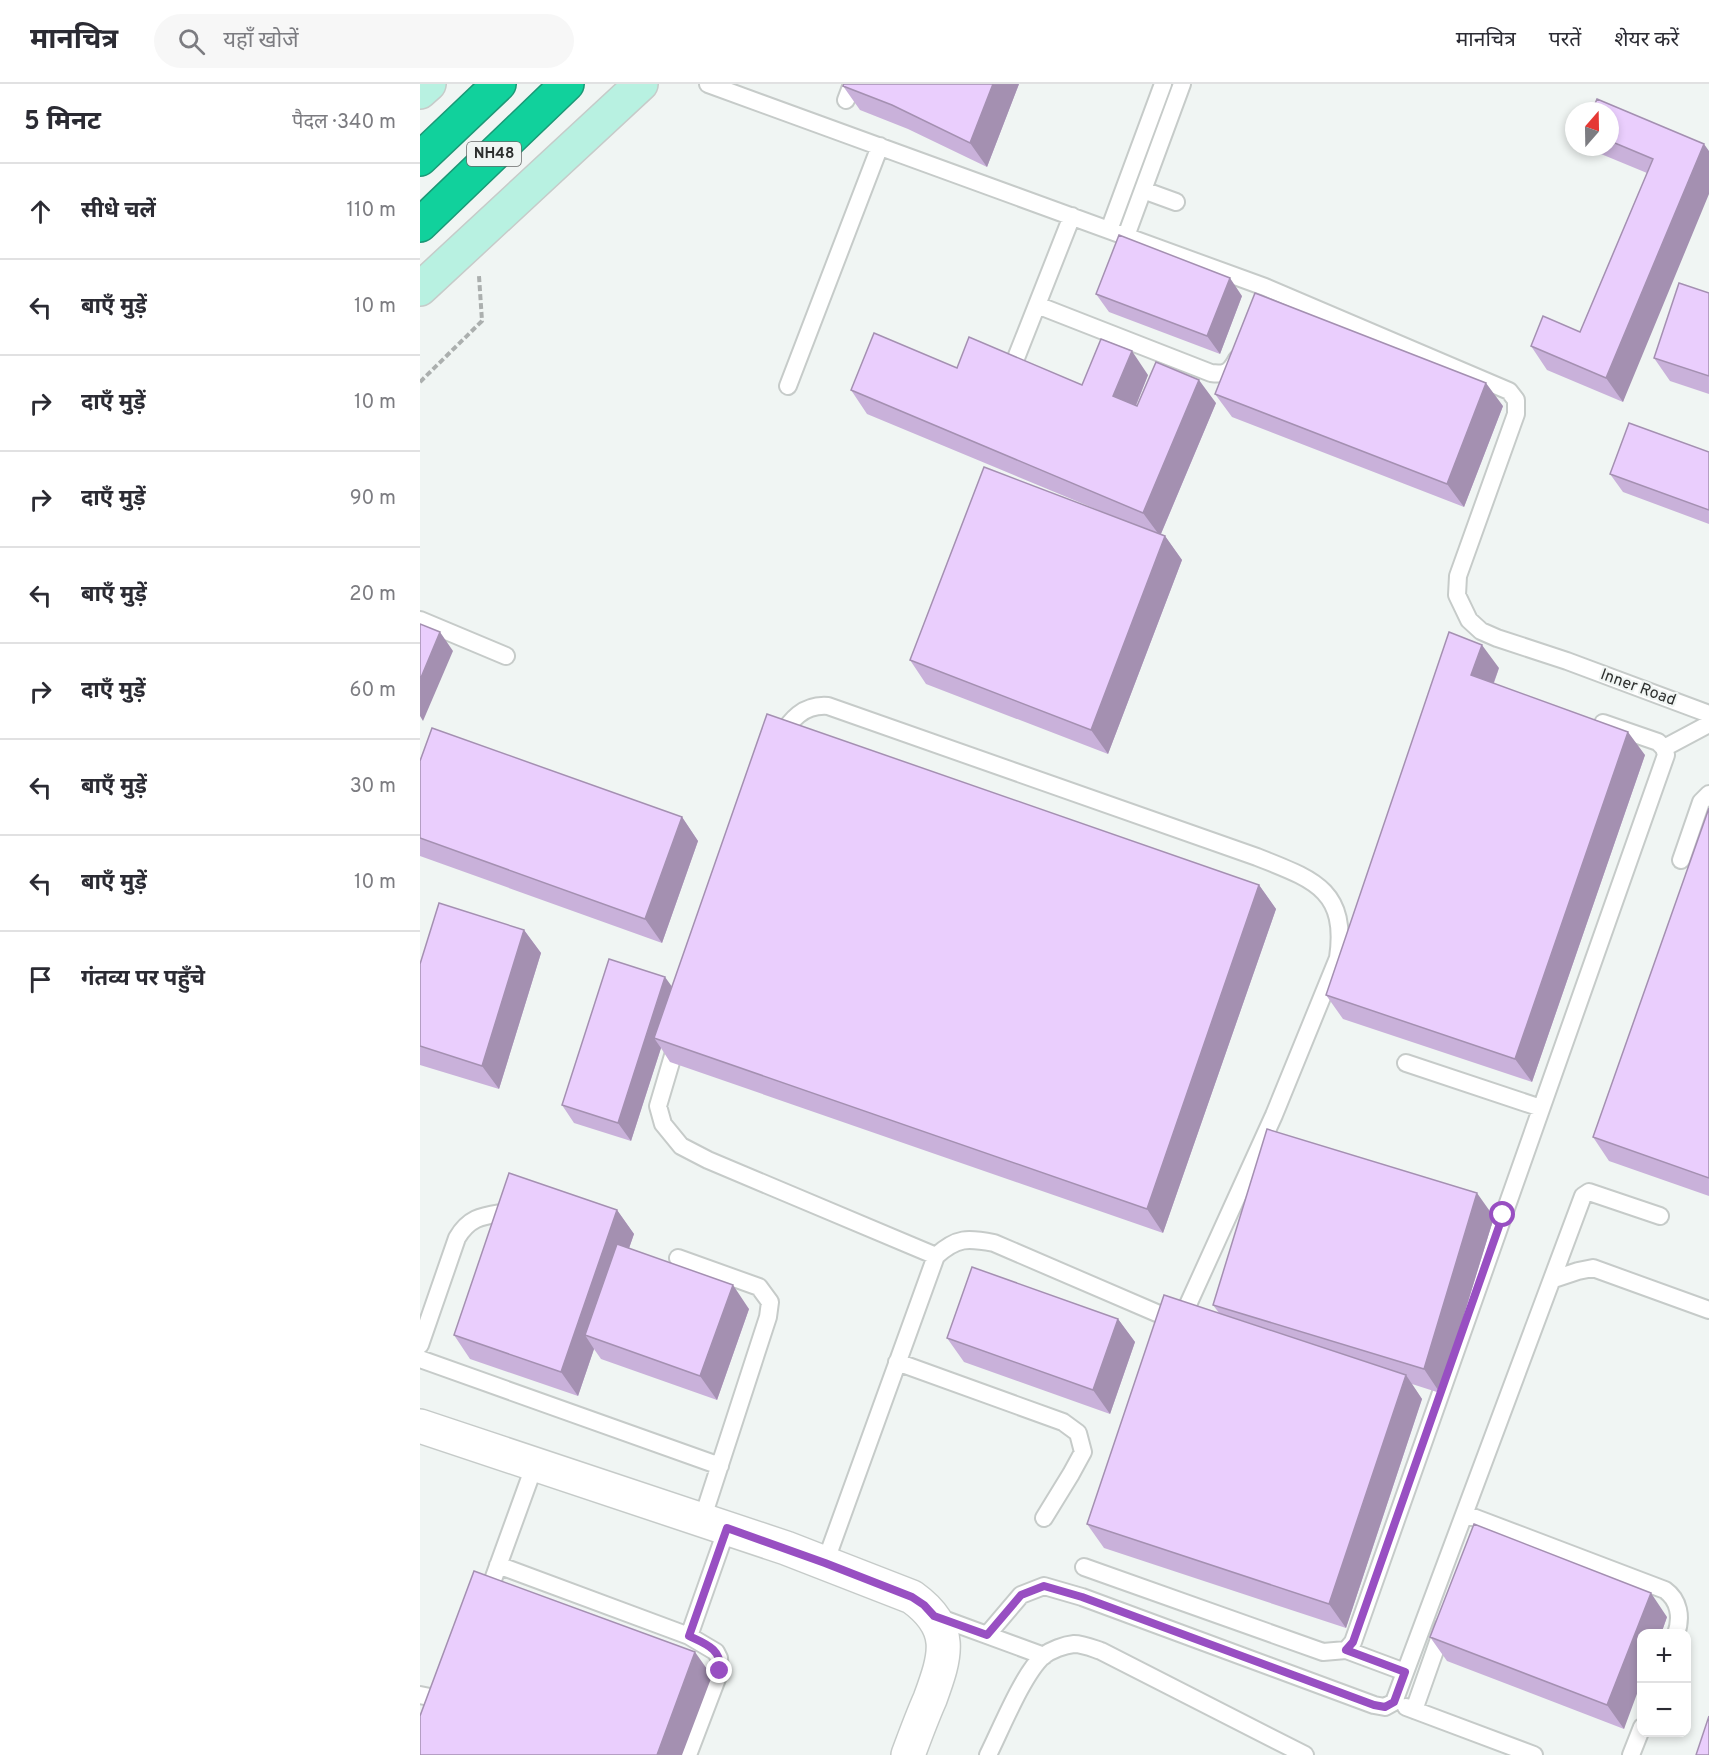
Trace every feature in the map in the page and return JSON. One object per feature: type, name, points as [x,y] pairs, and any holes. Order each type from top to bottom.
[{"type":"highway","name":"NH48","points":[[420,159],[499,84]]},
{"type":"highway","name":"NH48","points":[[420,225],[567,84]]},
{"type":"main road","points":[[420,289],[641,84]]},
{"type":"street","points":[[420,1426],[825,1563],[912,1597],[924,1605],[934,1616],[943,1638],[945,1651],[937,1679],[908,1755]]},
{"type":"lane","name":"Inner Road","points":[[708,84],[1265,287],[1509,391],[1516,400],[1516,414],[1458,576],[1457,595],[1469,620],[1481,631],[1497,638],[1567,661],[1709,714]]},
{"type":"lane","points":[[846,100],[852,84]]},
{"type":"lane","points":[[1109,230],[1163,84]]},
{"type":"lane","points":[[1126,236],[1182,84]]},
{"type":"lane","points":[[788,386],[880,146]]},
{"type":"lane","points":[[1143,190],[1176,202]]},
{"type":"lane","points":[[1016,358],[1072,216]]},
{"type":"lane","points":[[1258,305],[1265,287]]},
{"type":"lane","points":[[1037,305],[1221,375],[1231,370],[1244,342]]},
{"type":"lane","points":[[420,620],[507,656]]},
{"type":"lane","points":[[773,752],[787,725],[797,716],[815,705],[828,706],[1298,873],[1316,883],[1329,896],[1340,921],[1341,941],[1338,958],[1274,1115],[1186,1309],[1170,1316],[1160,1314],[994,1243],[976,1239],[959,1240],[947,1246],[936,1256],[825,1563]]},
{"type":"lane","points":[[1346,1650],[1353,1642],[1498,1213],[1541,1108],[1666,755],[1664,748],[1658,742],[1585,716]]},
{"type":"lane","points":[[1664,748],[1709,724]]},
{"type":"lane","points":[[1681,860],[1701,802],[1709,794]]},
{"type":"lane","points":[[682,1024],[658,1106],[663,1124],[681,1146],[708,1160],[936,1256]]},
{"type":"lane","points":[[1406,1063],[1541,1108]]},
{"type":"lane","points":[[987,1635],[1021,1595],[1044,1586],[1082,1597],[1374,1705],[1385,1707],[1394,1702],[1554,1279],[1583,1196],[1589,1192],[1660,1216]]},
{"type":"lane","points":[[420,1345],[457,1238],[464,1227],[480,1216],[507,1212]]},
{"type":"lane","points":[[678,1258],[759,1287],[770,1302],[768,1317],[720,1466],[714,1524],[689,1636]]},
{"type":"lane","points":[[1554,1279],[1593,1268],[1709,1310]]},
{"type":"lane","points":[[420,1359],[720,1466]]},
{"type":"lane","points":[[897,1362],[1063,1422],[1078,1433],[1083,1452],[1044,1518]]},
{"type":"lane","points":[[480,1617],[535,1464]]},
{"type":"lane","points":[[1465,1514],[1479,1525],[1665,1590],[1673,1595],[1678,1607],[1677,1629]]},
{"type":"lane","points":[[498,1565],[689,1636],[716,1652],[721,1666],[720,1671],[688,1755]]},
{"type":"lane","points":[[1084,1567],[1323,1652],[1346,1650],[1405,1672]]},
{"type":"lane","points":[[1440,1580],[1458,1587]]},
{"type":"lane","points":[[1414,1710],[1450,1609]]},
{"type":"lane","points":[[934,1616],[1044,1656]]},
{"type":"lane","points":[[988,1755],[1025,1681],[1044,1656],[1062,1646],[1074,1644],[1101,1651],[1305,1755]]},
{"type":"lane","points":[[420,1695],[440,1699],[450,1693],[457,1680]]},
{"type":"lane","points":[[1394,1702],[1534,1755]]},
{"type":"lane","points":[[1631,1755],[1637,1737]]},
{"type":"path","points":[[420,382],[482,321],[477,236]]},
{"type":"building","points":[[844,84],[993,84],[970,143],[892,105],[843,86]]},
{"type":"building","points":[[1619,108],[1704,144],[1606,378],[1531,346],[1543,316],[1580,332],[1653,159],[1619,145]]},
{"type":"building","points":[[1119,235],[1230,278],[1207,336],[1096,294]]},
{"type":"building","points":[[1679,283],[1709,293],[1709,376],[1654,358]]},
{"type":"building","points":[[1255,293],[1486,383],[1447,484],[1215,394]]},
{"type":"building","points":[[874,333],[957,368],[969,337],[1082,385],[1101,339],[1132,351],[1113,396],[1137,406],[1156,362],[1199,380],[1143,513],[851,390]]},
{"type":"building","points":[[1629,423],[1709,452],[1709,510],[1610,474]]},
{"type":"building","points":[[984,467],[1165,536],[1091,730],[910,660]]},
{"type":"building","points":[[420,624],[440,632],[420,680]]},
{"type":"building","points":[[1449,632],[1482,645],[1471,675],[1628,732],[1515,1059],[1326,995]]},
{"type":"building","points":[[767,714],[1259,885],[1147,1209],[654,1038]]},
{"type":"building","points":[[432,728],[682,817],[645,919],[420,838],[420,761]]},
{"type":"building","points":[[1709,808],[1709,1178],[1593,1137]]},
{"type":"building","points":[[439,903],[524,930],[482,1066],[420,1046],[420,964]]},
{"type":"building","points":[[609,959],[665,977],[618,1123],[562,1105]]},
{"type":"building","points":[[1267,1129],[1477,1193],[1424,1369],[1213,1305]]},
{"type":"building","points":[[509,1173],[617,1210],[561,1372],[454,1335]]},
{"type":"building","points":[[617,1244],[733,1285],[700,1376],[585,1335]]},
{"type":"building","points":[[972,1267],[1118,1319],[1093,1390],[947,1338]]},
{"type":"building","points":[[1164,1295],[1406,1375],[1329,1604],[1087,1524]]},
{"type":"building","points":[[1474,1524],[1651,1593],[1607,1705],[1430,1637]]},
{"type":"building","points":[[474,1571],[695,1652],[657,1755],[420,1755],[420,1716]]},
{"type":"building","points":[[1709,1716],[1709,1755],[1696,1755]]},
{"type":"route","points":[[720,1671],[721,1666],[716,1652],[689,1636],[727,1528],[786,1548],[912,1597],[934,1616],[987,1635],[1021,1595],[1044,1586],[1082,1597],[1374,1705],[1385,1707],[1394,1702],[1405,1672],[1346,1650],[1353,1642],[1503,1215]]}]
